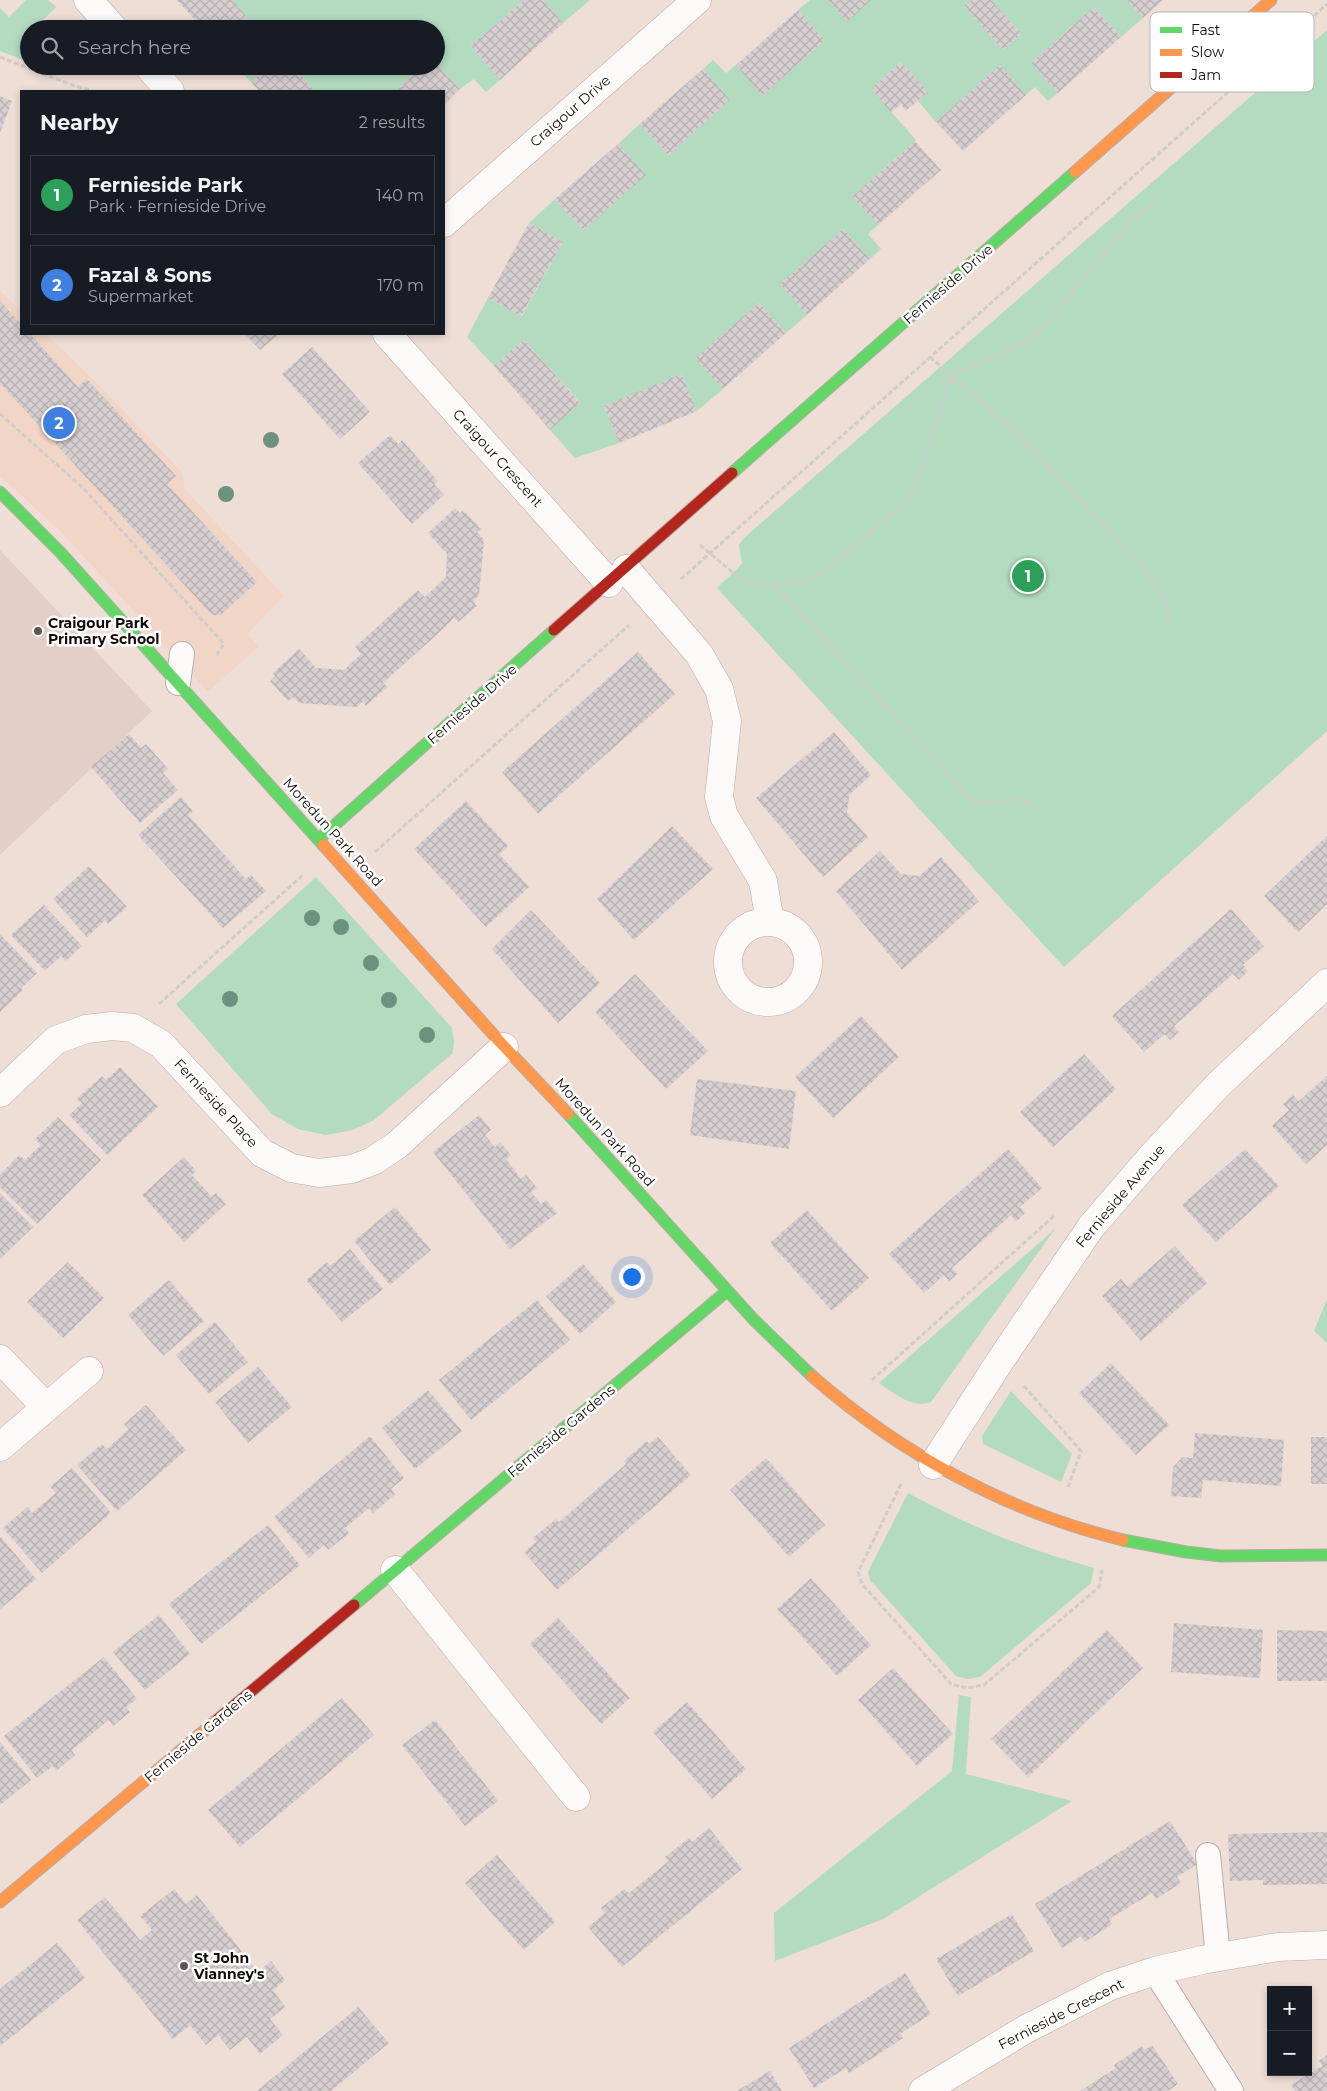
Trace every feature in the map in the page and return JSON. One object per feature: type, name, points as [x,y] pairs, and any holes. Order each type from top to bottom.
[{"type":"street","points":[[88,0],[106,20]]},
{"type":"street","name":"Craigour Drive","points":[[445,222],[696,0]]},
{"type":"street","name":"Fernieside Drive","points":[[1258,12],[1272,0]]},
{"type":"street","points":[[156,75],[169,90]]},
{"type":"street","name":"Fernieside Drive","points":[[319,839],[1167,92]]},
{"type":"street","name":"Craigour Crescent","points":[[388,335],[617,576]]},
{"type":"street","name":"Moredun Park Road","points":[[0,492],[184,690],[504,1047],[597,1144],[726,1291],[780,1348],[877,1429],[933,1465],[993,1496],[1056,1521],[1107,1537],[1189,1552],[1269,1557],[1327,1555]]},
{"type":"street","points":[[617,576],[655,602],[699,654],[719,689],[727,721],[719,797],[724,816],[763,881],[770,922]]},
{"type":"street","name":"Fernieside Avenue","points":[[933,1465],[1000,1361],[1091,1227],[1153,1154],[1219,1084],[1327,983]]},
{"type":"street","name":"Fernieside Place","points":[[0,1092],[56,1040],[86,1029],[112,1026],[133,1028],[161,1044],[262,1153],[292,1168],[320,1172],[352,1169],[373,1161],[397,1145],[504,1047]]},
{"type":"street","name":"Fernieside Gardens","points":[[3,1895],[395,1570],[726,1291]]},
{"type":"street","points":[[0,1359],[46,1407]]},
{"type":"street","points":[[0,1447],[89,1371]]},
{"type":"street","points":[[395,1570],[576,1797]]},
{"type":"street","name":"Fernieside Crescent","points":[[923,2091],[1026,2028],[1110,1986],[1155,1971],[1218,1957],[1278,1947],[1327,1945]]},
{"type":"lane","points":[[182,654],[184,690]]},
{"type":"lane","points":[[1208,1855],[1218,1957]]},
{"type":"lane","points":[[1155,1971],[1232,2091]]},
{"type":"path","points":[[1314,16],[1327,4]]},
{"type":"path","points":[[0,57],[20,65]]},
{"type":"path","points":[[46,75],[90,90]]},
{"type":"path","points":[[350,874],[1228,92]]},
{"type":"path","points":[[678,521],[709,554],[743,581],[776,586],[804,580],[824,572],[907,500],[916,485],[951,376],[1000,354],[1039,333],[1131,220],[1158,202]]},
{"type":"path","points":[[930,357],[1018,434],[1140,564],[1163,595],[1170,624]]},
{"type":"path","points":[[0,414],[83,488],[224,644],[184,690]]},
{"type":"path","points":[[776,586],[974,803],[1023,800],[1036,811]]},
{"type":"path","points":[[133,1028],[330,851]]},
{"type":"path","points":[[846,1404],[1058,1212],[1091,1227]]},
{"type":"path","points":[[1025,1387],[1081,1451]]},
{"type":"path","points":[[892,1500],[858,1572],[862,1584],[951,1684],[967,1688],[984,1685],[1085,1600]]},
{"type":"shaded area","points":[[0,291],[20,310],[20,335],[47,335],[94,380],[181,471],[185,489],[284,596],[247,634],[259,646],[208,692],[60,531],[0,476]]},
{"type":"shaded area","name":"Craigour Park Primary School","points":[[0,550],[152,711],[0,855]]},
{"type":"green space","points":[[26,0],[48,0],[56,7],[43,20],[20,20],[20,59],[0,51],[0,8],[9,17]]},
{"type":"green space","points":[[232,0],[524,0],[471,46],[500,80],[486,92],[474,79],[460,89],[445,73],[445,20],[249,20]]},
{"type":"green space","points":[[543,0],[590,0],[563,23]]},
{"type":"green space","points":[[810,0],[828,0],[847,21],[871,0],[971,0],[964,6],[1003,50],[1021,34],[991,0],[1127,0],[1143,18],[1121,37],[1094,7],[1031,63],[1058,93],[1048,101],[1035,87],[1026,95],[1000,66],[936,122],[918,101],[927,92],[901,62],[871,89],[916,140],[852,197],[878,225],[868,234],[881,249],[870,259],[843,229],[781,284],[807,315],[786,333],[759,303],[696,358],[723,389],[697,411],[681,375],[604,406],[619,443],[575,458],[550,430],[580,402],[524,340],[494,366],[467,337],[488,298],[522,316],[563,242],[529,223],[555,199],[583,230],[645,175],[618,144],[640,124],[668,155],[730,100],[703,69],[713,60],[726,73],[736,65],[763,95],[825,40],[798,10]]},
{"type":"green space","points":[[1327,30],[1327,731],[1064,967],[717,588],[742,564],[739,545],[744,538],[1256,92],[1314,92],[1314,41]]},
{"type":"green space","points":[[244,75],[258,75],[251,82]]},
{"type":"green space","points":[[300,75],[413,75],[397,90],[314,90]]},
{"type":"green space","points":[[316,877],[452,1028],[454,1041],[453,1053],[374,1120],[353,1130],[326,1135],[298,1129],[272,1114],[176,1004]]},
{"type":"green space","points":[[1055,1229],[931,1402],[917,1404],[910,1402],[879,1383]]},
{"type":"green space","points":[[1327,1299],[1327,1343],[1314,1331]]},
{"type":"green space","points":[[1011,1391],[1072,1454],[1061,1482],[983,1444],[982,1436]]},
{"type":"green space","points":[[908,1493],[954,1516],[1021,1545],[1094,1568],[1091,1583],[980,1677],[967,1679],[956,1676],[870,1580],[868,1572]]},
{"type":"green space","points":[[959,1695],[971,1697],[966,1774],[1072,1801],[883,1919],[775,1961],[774,1913],[952,1771]]},
{"type":"building","points":[[177,0],[232,0],[249,20],[195,20]]},
{"type":"building","points":[[524,0],[543,0],[563,23],[500,80],[471,46]]},
{"type":"building","points":[[828,0],[871,0],[847,22]]},
{"type":"building","points":[[971,0],[991,0],[1021,34],[1003,50],[964,6]]},
{"type":"building","points":[[1127,0],[1163,0],[1143,18]]},
{"type":"building","points":[[1094,7],[1121,37],[1058,93],[1031,63]]},
{"type":"building","points":[[798,10],[825,40],[762,96],[736,65]]},
{"type":"building","points":[[901,62],[928,92],[906,111],[901,104],[891,112],[871,89]]},
{"type":"building","points":[[1000,65],[1026,95],[963,151],[936,122]]},
{"type":"building","points":[[703,69],[730,100],[668,155],[640,124]]},
{"type":"building","points":[[445,73],[460,89],[445,104],[445,90],[397,90],[413,75],[445,75]]},
{"type":"building","points":[[258,75],[300,75],[314,90],[258,90],[251,82]]},
{"type":"building","points":[[0,96],[12,101],[0,133]]},
{"type":"building","points":[[915,141],[941,170],[878,225],[852,197]]},
{"type":"building","points":[[618,144],[646,175],[583,230],[555,199]]},
{"type":"building","points":[[529,223],[563,242],[521,316],[488,298]]},
{"type":"building","points":[[843,229],[870,259],[807,315],[780,284]]},
{"type":"building","points":[[0,301],[20,323],[20,335],[31,335],[78,387],[87,379],[176,476],[167,484],[257,582],[221,615],[212,615],[0,383]]},
{"type":"building","points":[[759,303],[786,333],[723,389],[695,358]]},
{"type":"building","points":[[246,335],[278,335],[260,350]]},
{"type":"building","points":[[524,340],[580,403],[550,430],[494,366]]},
{"type":"building","points":[[312,347],[370,412],[340,439],[282,374]]},
{"type":"building","points":[[681,374],[697,411],[619,443],[604,406]]},
{"type":"building","points":[[390,435],[398,444],[402,440],[438,481],[434,484],[444,495],[412,524],[358,463]]},
{"type":"building","points":[[455,508],[460,513],[463,510],[481,529],[477,532],[484,540],[479,595],[473,602],[477,606],[458,622],[454,618],[383,683],[387,687],[366,706],[363,701],[357,707],[300,703],[293,697],[288,701],[270,681],[275,676],[273,673],[299,649],[316,668],[344,670],[361,654],[355,647],[418,590],[425,597],[446,577],[447,554],[428,533]]},
{"type":"building","points":[[638,652],[675,694],[538,814],[502,772]]},
{"type":"building","points":[[834,732],[871,775],[849,795],[847,813],[868,837],[823,877],[756,798]]},
{"type":"building","points":[[129,734],[141,748],[146,744],[168,769],[163,773],[178,790],[140,823],[91,767]]},
{"type":"building","points":[[181,797],[193,811],[188,815],[246,879],[251,875],[266,891],[223,928],[138,835]]},
{"type":"building","points":[[466,801],[508,846],[499,854],[529,887],[486,927],[414,849]]},
{"type":"building","points":[[672,826],[713,869],[634,940],[597,899]]},
{"type":"building","points":[[1327,836],[1327,904],[1298,932],[1264,896]]},
{"type":"building","points":[[880,851],[901,874],[919,876],[941,857],[979,901],[902,970],[836,891]]},
{"type":"building","points":[[89,866],[127,907],[108,924],[105,920],[87,937],[53,899]]},
{"type":"building","points":[[44,905],[82,946],[66,961],[61,956],[45,971],[11,935]]},
{"type":"building","points":[[1231,909],[1264,946],[1243,965],[1248,971],[1239,980],[1233,974],[1174,1026],[1179,1032],[1170,1040],[1165,1034],[1144,1052],[1112,1016]]},
{"type":"building","points":[[531,910],[600,983],[558,1023],[492,949]]},
{"type":"building","points":[[0,934],[37,973],[21,988],[23,990],[0,1012]]},
{"type":"building","points":[[635,974],[708,1051],[666,1089],[595,1012]]},
{"type":"building","points":[[861,1016],[899,1057],[833,1118],[795,1077]]},
{"type":"building","points":[[1084,1054],[1116,1089],[1053,1147],[1020,1112]]},
{"type":"building","points":[[120,1067],[158,1107],[107,1155],[69,1115],[82,1103],[77,1099],[82,1094],[102,1076],[106,1080]]},
{"type":"building","points":[[1327,1076],[1327,1145],[1306,1164],[1272,1126],[1289,1110],[1283,1104],[1293,1095],[1299,1101]]},
{"type":"building","points":[[697,1079],[796,1091],[789,1149],[690,1135]]},
{"type":"building","points":[[479,1115],[491,1130],[485,1135],[495,1147],[500,1142],[511,1155],[506,1159],[521,1179],[526,1175],[537,1188],[531,1192],[541,1204],[546,1200],[557,1213],[510,1249],[433,1152]]},
{"type":"building","points":[[58,1117],[101,1160],[37,1224],[0,1187],[0,1175],[19,1155],[25,1160],[41,1145],[35,1139]]},
{"type":"building","points":[[1008,1149],[1042,1188],[1020,1207],[1025,1213],[1016,1222],[1011,1215],[952,1268],[957,1274],[949,1281],[944,1275],[924,1293],[889,1254]]},
{"type":"building","points":[[1245,1149],[1279,1186],[1216,1242],[1182,1205]]},
{"type":"building","points":[[184,1157],[196,1171],[192,1175],[212,1197],[216,1193],[226,1204],[184,1242],[142,1195]]},
{"type":"building","points":[[0,1193],[33,1227],[0,1259]]},
{"type":"building","points":[[395,1207],[431,1250],[390,1285],[354,1241]]},
{"type":"building","points":[[807,1210],[869,1278],[832,1311],[770,1243]]},
{"type":"building","points":[[1175,1246],[1207,1283],[1141,1341],[1102,1296],[1121,1279],[1128,1287]]},
{"type":"building","points":[[350,1249],[383,1289],[342,1322],[306,1280],[327,1262],[330,1266]]},
{"type":"building","points":[[68,1262],[104,1298],[63,1338],[27,1302]]},
{"type":"building","points":[[583,1264],[616,1302],[580,1334],[546,1296]]},
{"type":"building","points":[[169,1280],[204,1321],[163,1356],[128,1315]]},
{"type":"building","points":[[537,1300],[570,1340],[471,1420],[439,1380]]},
{"type":"building","points":[[215,1322],[248,1362],[209,1394],[176,1355]]},
{"type":"building","points":[[1111,1363],[1169,1425],[1136,1455],[1079,1393]]},
{"type":"building","points":[[258,1367],[292,1407],[248,1443],[215,1402]]},
{"type":"building","points":[[428,1390],[462,1431],[415,1469],[382,1428]]},
{"type":"building","points":[[146,1405],[186,1450],[117,1511],[77,1465],[102,1444],[107,1449],[129,1429],[124,1424]]},
{"type":"building","points":[[1195,1433],[1284,1440],[1281,1486],[1203,1480],[1201,1498],[1171,1496],[1173,1467],[1183,1457],[1193,1458]]},
{"type":"building","points":[[370,1436],[404,1478],[391,1489],[395,1494],[373,1513],[369,1508],[345,1528],[349,1533],[328,1550],[324,1545],[309,1558],[274,1517]]},
{"type":"building","points":[[658,1437],[691,1475],[557,1590],[524,1552],[536,1542],[533,1538],[556,1519],[559,1522],[626,1464],[624,1461],[647,1441],[649,1444]]},
{"type":"building","points":[[1311,1437],[1327,1437],[1327,1484],[1311,1484]]},
{"type":"building","points":[[766,1458],[825,1525],[789,1557],[730,1490]]},
{"type":"building","points":[[72,1468],[111,1513],[42,1573],[3,1528],[27,1507],[32,1513],[56,1493],[50,1487]]},
{"type":"building","points":[[268,1525],[300,1565],[201,1644],[169,1604]]},
{"type":"building","points":[[0,1538],[36,1579],[0,1609]]},
{"type":"building","points":[[811,1578],[871,1645],[837,1676],[777,1609]]},
{"type":"building","points":[[159,1615],[190,1654],[145,1690],[113,1652]]},
{"type":"building","points":[[558,1618],[630,1698],[601,1724],[530,1644]]},
{"type":"building","points":[[1174,1623],[1263,1630],[1260,1678],[1171,1672]]},
{"type":"building","points":[[1107,1630],[1143,1668],[1028,1777],[991,1739]]},
{"type":"building","points":[[1277,1630],[1327,1631],[1327,1681],[1277,1681]]},
{"type":"building","points":[[104,1657],[137,1699],[126,1707],[130,1712],[113,1726],[109,1720],[72,1750],[75,1755],[56,1771],[53,1766],[37,1778],[4,1736]]},
{"type":"building","points":[[893,1668],[953,1734],[917,1766],[858,1700]]},
{"type":"building","points":[[342,1698],[374,1735],[240,1847],[208,1810]]},
{"type":"building","points":[[687,1702],[746,1769],[712,1799],[653,1732]]},
{"type":"building","points":[[435,1720],[498,1801],[465,1826],[402,1745]]},
{"type":"building","points":[[0,1742],[31,1780],[0,1805]]},
{"type":"building","points":[[1170,1821],[1197,1864],[1177,1877],[1181,1883],[1156,1899],[1152,1893],[1109,1919],[1112,1924],[1085,1942],[1081,1936],[1062,1948],[1035,1904]]},
{"type":"building","points":[[709,1828],[742,1869],[622,1967],[588,1927],[605,1913],[601,1908],[624,1889],[629,1893],[669,1861],[665,1857],[689,1838],[692,1842]]},
{"type":"building","points":[[1327,1832],[1327,1884],[1263,1885],[1263,1880],[1230,1881],[1228,1834]]},
{"type":"building","points":[[497,1855],[555,1922],[524,1950],[465,1883]]},
{"type":"building","name":"St John Vianney's","points":[[174,1889],[186,1904],[197,1895],[258,1972],[271,1961],[285,1980],[273,1990],[285,2007],[270,2019],[283,2035],[260,2054],[247,2037],[230,2050],[218,2035],[206,2045],[190,2025],[173,2039],[77,1920],[105,1897],[140,1940],[152,1930],[140,1916]]},
{"type":"building","points":[[1012,1914],[1034,1951],[958,1996],[936,1959]]},
{"type":"building","points":[[57,1943],[85,1978],[0,2046],[0,1989]]},
{"type":"building","points":[[905,1973],[931,2014],[900,2034],[903,2038],[876,2056],[849,2073],[846,2068],[814,2088],[789,2048]]},
{"type":"building","points":[[358,2007],[389,2043],[331,2091],[257,2091]]},
{"type":"building","points":[[1152,2045],[1178,2084],[1168,2091],[1080,2091],[1116,2068],[1114,2065],[1142,2046],[1144,2050]]},
{"type":"building","points":[[1327,2055],[1327,2091],[1295,2091],[1291,2085],[1306,2076],[1312,2076],[1312,2072],[1322,2066],[1319,2061]]},
{"type":"building","points":[[770,2071],[782,2091],[737,2091]]},
{"type":"traffic: fast","points":[[732,473],[1075,172]]},
{"type":"traffic: fast","points":[[0,492],[61,553],[323,845]]},
{"type":"traffic: fast","points":[[319,839],[554,630]]},
{"type":"traffic: fast","points":[[568,1114],[754,1320],[812,1376]]},
{"type":"traffic: fast","points":[[354,1605],[727,1291]]},
{"type":"traffic: fast","points":[[1123,1540],[1186,1552],[1221,1556],[1327,1555]]},
{"type":"traffic: slow","points":[[1257,12],[1271,0]]},
{"type":"traffic: slow","points":[[1075,172],[1166,92]]},
{"type":"traffic: slow","points":[[323,845],[500,1042],[568,1114]]},
{"type":"traffic: slow","points":[[812,1376],[882,1431],[957,1477],[1038,1514],[1123,1540]]},
{"type":"traffic: slow","points":[[0,1902],[217,1720]]},
{"type":"traffic: jam","points":[[554,630],[732,473]]},
{"type":"traffic: jam","points":[[217,1720],[354,1605]]},
{"type":"place","name":"Fazal & Sons","points":[[59,423]]},
{"type":"place","name":"Fernieside Park","points":[[1028,576]]},
{"type":"place","name":"Craigour Park Primary School","points":[[38,631]]},
{"type":"place","name":"St John Vianney's","points":[[184,1966]]}]
